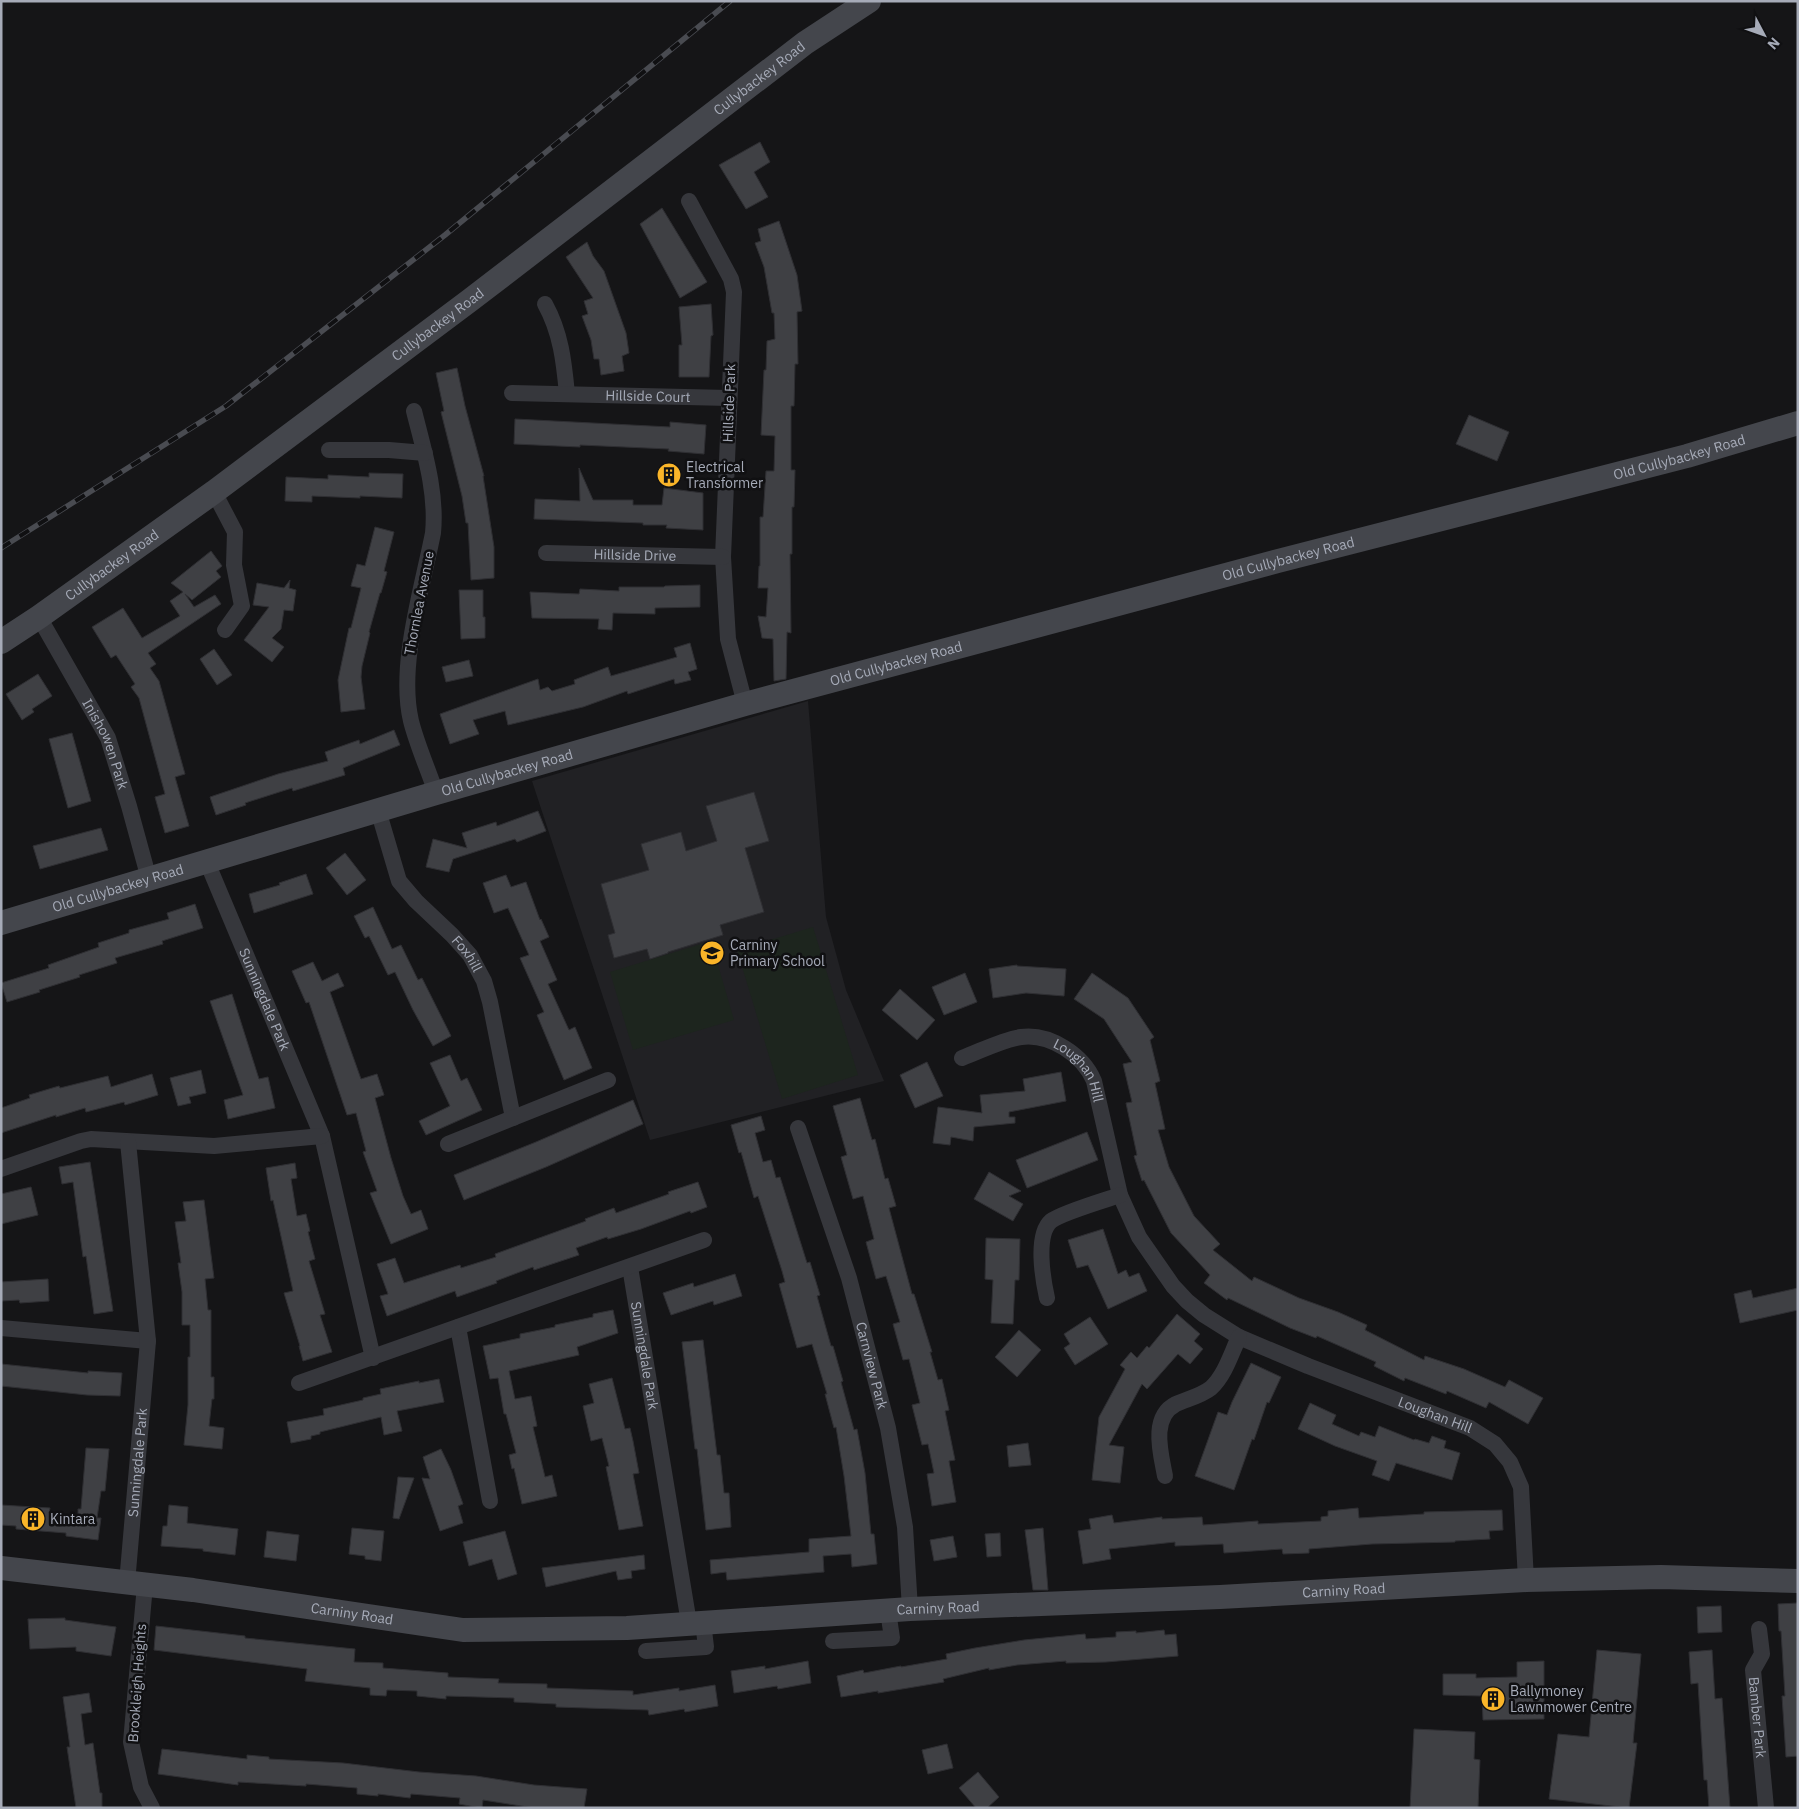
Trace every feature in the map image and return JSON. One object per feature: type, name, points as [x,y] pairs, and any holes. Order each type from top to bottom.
[{"type":"street","name":"Cullybackey Road","points":[[1,642],[214,492],[476,296],[805,43],[869,1]]},
{"type":"street","name":"Hillside Park","points":[[690,200],[733,286],[723,557],[728,639],[745,704]]},
{"type":"street","points":[[545,304],[556,326],[560,340],[567,394]]},
{"type":"street","name":"Hillside Court","points":[[512,393],[729,398]]},
{"type":"street","name":"Thornlea Avenue","points":[[414,411],[425,453],[434,504],[434,518],[433,533],[408,656],[407,680],[411,721],[436,793]]},
{"type":"street","name":"Old Cullybackey Road","points":[[1,923],[378,810],[745,704],[1278,560],[1677,458],[1798,424]]},
{"type":"street","points":[[329,450],[389,450],[425,453]]},
{"type":"street","points":[[214,492],[235,532],[234,565],[242,606],[225,630]]},
{"type":"street","name":"Hillside Drive","points":[[546,553],[723,557]]},
{"type":"street","name":"Inishowen Park","points":[[39,617],[108,738],[149,879]]},
{"type":"street","name":"Foxhill","points":[[378,810],[399,881],[416,901],[464,948],[474,961],[484,981],[490,1002],[513,1118]]},
{"type":"street","name":"Sunningdale Park","points":[[207,862],[322,1136],[373,1358]]},
{"type":"street","name":"Loughan Hill","points":[[962,1058],[1002,1042],[1022,1037],[1049,1041],[1075,1056],[1091,1074],[1096,1087],[1120,1196],[1139,1237],[1153,1260],[1173,1286],[1199,1312],[1239,1337],[1308,1366],[1470,1428],[1495,1444],[1510,1462],[1521,1487],[1526,1580]]},
{"type":"street","points":[[448,1144],[608,1080]]},
{"type":"street","name":"Carnview Park","points":[[798,1128],[849,1278],[888,1428],[905,1527],[899,1610]]},
{"type":"street","points":[[1,1169],[97,1138],[128,1142],[226,1146],[322,1136]]},
{"type":"street","name":"Sunningdale Park","points":[[128,1142],[148,1341],[136,1584]]},
{"type":"street","points":[[1047,1298],[1043,1273],[1042,1247],[1043,1234],[1047,1225],[1058,1217],[1120,1196]]},
{"type":"street","points":[[298,1383],[704,1240]]},
{"type":"street","name":"Sunningdale Park","points":[[630,1267],[696,1623]]},
{"type":"street","points":[[458,1327],[490,1501]]},
{"type":"street","points":[[1,1328],[148,1341]]},
{"type":"street","points":[[1165,1476],[1159,1439],[1164,1416],[1173,1406],[1205,1392],[1214,1384],[1239,1337]]},
{"type":"street","name":"Carniny Road","points":[[1,1568],[193,1590],[463,1630],[627,1628],[899,1610],[1220,1598],[1526,1580],[1661,1577],[1798,1581]]},
{"type":"street","name":"Brookleigh Heights","points":[[136,1584],[131,1742],[138,1777],[145,1798],[152,1808]]},
{"type":"street","name":"Carniny Road","points":[[834,1641],[892,1638],[899,1610]]},
{"type":"street","points":[[646,1651],[706,1647],[696,1623]]},
{"type":"street","name":"Bamber Park","points":[[1759,1629],[1762,1654],[1754,1670],[1766,1808]]},
{"type":"shaded area","name":"Carniny Primary School","points":[[808,701],[826,917],[846,990],[884,1081],[650,1140],[532,781]]},
{"type":"shaded area","points":[[813,927],[858,1075],[782,1099],[737,950]]},
{"type":"shaded area","points":[[711,941],[734,1020],[633,1050],[610,972]]},
{"type":"building","points":[[760,142],[770,162],[754,172],[768,197],[746,209],[719,165]]},
{"type":"building","points":[[662,208],[707,282],[680,298],[640,224]]},
{"type":"building","points":[[779,221],[797,275],[802,311],[797,312],[798,364],[795,364],[794,406],[791,406],[791,470],[795,470],[794,507],[792,507],[792,554],[790,554],[791,633],[787,632],[786,679],[774,681],[773,639],[762,638],[758,616],[766,617],[768,588],[758,588],[760,517],[763,517],[766,471],[774,471],[775,436],[761,435],[767,341],[775,339],[774,313],[772,313],[764,267],[755,243],[761,241],[758,229]]},
{"type":"building","points":[[587,242],[593,256],[604,271],[626,333],[629,353],[622,356],[624,371],[601,375],[599,359],[594,359],[591,340],[582,316],[588,314],[584,301],[593,298],[566,257]]},
{"type":"building","points":[[711,304],[713,335],[711,336],[709,377],[679,377],[679,345],[682,345],[679,307]]},
{"type":"building","points":[[457,368],[484,476],[494,547],[494,578],[471,580],[468,523],[466,523],[462,496],[441,412],[444,411],[436,373]]},
{"type":"building","points":[[1469,415],[1509,432],[1497,461],[1456,444]]},
{"type":"building","points":[[515,419],[670,427],[670,422],[706,425],[704,454],[668,451],[669,449],[514,444]]},
{"type":"building","points":[[579,468],[593,500],[633,500],[633,505],[662,505],[664,488],[703,493],[703,530],[666,528],[667,525],[643,525],[643,523],[534,519],[535,499],[580,501]]},
{"type":"building","points":[[369,473],[403,474],[402,498],[312,496],[312,502],[285,501],[286,477],[328,479],[328,475],[369,477]]},
{"type":"building","points":[[375,527],[394,532],[384,571],[387,572],[369,632],[362,666],[361,677],[365,709],[341,712],[338,680],[349,628],[351,628],[361,588],[351,586],[357,564],[365,566]]},
{"type":"building","points":[[211,551],[222,566],[216,571],[221,577],[192,600],[185,594],[194,607],[215,595],[221,604],[148,653],[156,664],[150,668],[159,681],[185,774],[175,777],[189,826],[165,833],[155,797],[165,794],[139,698],[131,687],[135,684],[116,655],[111,658],[92,627],[123,608],[142,638],[180,616],[170,601],[183,592],[171,583]]},
{"type":"building","points":[[290,580],[289,588],[296,590],[293,611],[284,610],[281,629],[272,638],[284,647],[272,662],[244,640],[269,607],[253,605],[257,583],[284,588]]},
{"type":"building","points":[[700,585],[700,607],[655,608],[655,614],[613,613],[612,630],[598,629],[599,619],[532,618],[530,592],[579,594],[580,589],[619,591],[619,587]]},
{"type":"building","points":[[459,590],[483,590],[485,638],[461,639]]},
{"type":"building","points":[[690,643],[697,669],[688,672],[691,680],[675,684],[674,679],[628,694],[627,691],[583,707],[508,725],[505,711],[473,720],[479,734],[450,744],[440,714],[538,679],[540,690],[548,687],[552,691],[575,684],[574,680],[608,667],[611,676],[677,657],[674,648]]},
{"type":"building","points":[[214,649],[232,675],[217,685],[200,659]]},
{"type":"building","points":[[469,660],[473,676],[446,682],[442,667]]},
{"type":"building","points":[[38,674],[52,696],[32,709],[34,712],[22,720],[6,694]]},
{"type":"building","points":[[394,730],[400,745],[343,768],[345,775],[293,791],[292,788],[245,803],[246,805],[216,815],[210,797],[278,774],[328,761],[325,752],[359,740],[360,744]]},
{"type":"building","points":[[72,733],[91,801],[68,808],[49,739]]},
{"type":"building","name":"Carniny Primary School","points":[[754,792],[769,841],[745,848],[764,912],[720,925],[723,935],[650,959],[647,949],[614,958],[608,935],[615,933],[601,884],[649,870],[641,844],[681,832],[686,851],[717,841],[706,806]]},
{"type":"building","points":[[538,811],[546,831],[517,842],[515,839],[453,859],[449,872],[426,867],[433,839],[467,848],[462,833],[496,822],[497,826]]},
{"type":"building","points":[[101,828],[108,850],[40,869],[33,846]]},
{"type":"building","points":[[345,853],[366,880],[347,895],[326,868]]},
{"type":"building","points":[[306,874],[313,894],[254,913],[249,894],[280,885],[279,883]]},
{"type":"building","points":[[506,875],[511,887],[526,882],[540,920],[549,937],[540,941],[557,980],[548,984],[569,1030],[575,1027],[592,1068],[564,1080],[537,1015],[544,1012],[520,958],[529,955],[508,908],[494,913],[483,883]]},
{"type":"building","points":[[195,904],[203,928],[162,941],[163,944],[115,958],[117,963],[39,990],[40,992],[7,1002],[1,983],[49,968],[48,965],[99,947],[98,943],[129,933],[129,930],[169,919],[167,913]]},
{"type":"building","points":[[373,907],[392,949],[401,945],[418,980],[422,978],[451,1036],[433,1046],[395,972],[388,975],[369,936],[365,938],[354,916]]},
{"type":"building","points":[[313,962],[322,981],[338,973],[344,986],[330,992],[361,1079],[377,1074],[384,1095],[375,1098],[403,1196],[411,1214],[421,1210],[428,1229],[391,1244],[370,1193],[377,1191],[363,1152],[366,1151],[356,1113],[347,1115],[309,1002],[306,1003],[292,971]]},
{"type":"building","points":[[1017,965],[1066,969],[1064,996],[1026,993],[993,998],[989,969]]},
{"type":"building","points":[[965,973],[977,1002],[944,1015],[932,987]]},
{"type":"building","points":[[1092,973],[1128,998],[1154,1037],[1150,1040],[1160,1081],[1155,1083],[1165,1129],[1158,1130],[1169,1167],[1194,1216],[1220,1244],[1213,1250],[1252,1281],[1254,1277],[1299,1298],[1367,1325],[1365,1330],[1424,1360],[1425,1356],[1464,1369],[1505,1387],[1509,1380],[1543,1398],[1528,1424],[1489,1402],[1486,1408],[1447,1391],[1446,1394],[1405,1378],[1404,1381],[1374,1366],[1376,1362],[1317,1336],[1316,1338],[1290,1328],[1228,1298],[1227,1300],[1204,1283],[1210,1275],[1171,1233],[1144,1180],[1142,1181],[1134,1156],[1137,1155],[1126,1103],[1132,1102],[1123,1064],[1132,1062],[1104,1019],[1074,999]]},
{"type":"building","points":[[900,989],[935,1020],[917,1040],[882,1010]]},
{"type":"building","points":[[232,994],[259,1079],[268,1077],[275,1108],[228,1119],[224,1100],[243,1095],[210,1001]]},
{"type":"building","points":[[450,1055],[461,1081],[467,1078],[482,1110],[426,1135],[419,1121],[450,1106],[430,1063]]},
{"type":"building","points":[[927,1062],[943,1096],[915,1108],[900,1075]]},
{"type":"building","points":[[201,1070],[206,1093],[189,1097],[191,1103],[178,1106],[170,1078]]},
{"type":"building","points":[[1061,1072],[1066,1101],[1009,1112],[1009,1117],[1015,1117],[1015,1123],[974,1127],[973,1141],[951,1137],[950,1145],[933,1143],[938,1107],[982,1113],[980,1095],[1025,1091],[1023,1079]]},
{"type":"building","points":[[152,1074],[158,1095],[125,1105],[124,1102],[86,1112],[85,1108],[56,1117],[56,1115],[1,1133],[1,1108],[30,1098],[29,1095],[59,1086],[60,1088],[108,1076],[111,1087]]},
{"type":"building","points":[[860,1098],[872,1140],[875,1139],[885,1179],[888,1178],[896,1206],[889,1208],[912,1294],[914,1294],[932,1352],[930,1352],[938,1380],[942,1379],[949,1410],[945,1411],[955,1460],[949,1461],[956,1502],[932,1506],[927,1474],[934,1473],[928,1444],[922,1445],[912,1405],[920,1403],[909,1359],[903,1360],[893,1324],[900,1322],[886,1276],[876,1279],[866,1242],[874,1239],[863,1196],[853,1199],[841,1157],[847,1155],[833,1106]]},
{"type":"building","points":[[633,1100],[643,1124],[546,1167],[464,1200],[454,1175]]},
{"type":"building","points":[[761,1116],[765,1130],[755,1133],[763,1162],[771,1160],[776,1178],[780,1177],[807,1263],[810,1262],[820,1295],[817,1296],[843,1381],[841,1382],[854,1430],[857,1429],[865,1473],[871,1534],[874,1534],[877,1564],[852,1567],[851,1554],[823,1556],[824,1572],[727,1580],[726,1572],[711,1574],[710,1560],[809,1552],[809,1539],[851,1536],[836,1427],[834,1428],[825,1394],[827,1394],[812,1344],[797,1348],[779,1284],[785,1282],[782,1271],[758,1196],[754,1198],[731,1125]]},
{"type":"building","points":[[1087,1132],[1098,1160],[1027,1188],[1016,1160]]},
{"type":"building","points":[[90,1162],[113,1311],[94,1314],[86,1256],[83,1257],[73,1182],[62,1184],[59,1167]]},
{"type":"building","points":[[295,1163],[297,1178],[291,1179],[297,1216],[306,1214],[310,1231],[308,1232],[315,1259],[309,1261],[325,1314],[320,1315],[332,1352],[303,1361],[284,1293],[293,1291],[273,1200],[271,1201],[266,1168]]},
{"type":"building","points":[[989,1172],[1021,1191],[1009,1196],[1023,1204],[1013,1221],[974,1199]]},
{"type":"building","points":[[698,1182],[707,1207],[576,1248],[579,1255],[534,1270],[533,1267],[496,1281],[497,1283],[457,1297],[455,1291],[387,1316],[380,1296],[388,1294],[377,1264],[395,1258],[404,1283],[460,1265],[461,1268],[496,1257],[495,1254],[586,1221],[585,1219],[614,1208],[616,1213]]},
{"type":"building","points":[[31,1187],[38,1215],[1,1224],[1,1194]]},
{"type":"building","points":[[204,1200],[214,1278],[205,1279],[208,1310],[211,1310],[211,1377],[214,1377],[214,1399],[212,1399],[209,1426],[224,1428],[222,1449],[184,1445],[188,1405],[190,1325],[182,1325],[182,1292],[178,1263],[181,1263],[175,1222],[186,1221],[183,1202]]},
{"type":"building","points":[[1103,1229],[1118,1274],[1126,1270],[1129,1277],[1139,1273],[1147,1291],[1108,1309],[1088,1265],[1077,1268],[1068,1240]]},
{"type":"building","points":[[986,1238],[1020,1239],[1019,1280],[1015,1280],[1013,1324],[991,1323],[993,1280],[985,1279]]},
{"type":"building","points":[[735,1274],[742,1296],[714,1305],[713,1301],[671,1315],[663,1293],[693,1283],[694,1287]]},
{"type":"building","points":[[48,1279],[49,1301],[20,1303],[19,1300],[1,1301],[1,1282]]},
{"type":"building","points":[[1798,1288],[1798,1310],[1740,1323],[1734,1294],[1751,1290],[1753,1298]]},
{"type":"building","points":[[613,1310],[618,1333],[577,1347],[579,1355],[509,1371],[515,1399],[531,1396],[537,1426],[533,1427],[545,1477],[552,1475],[557,1496],[522,1504],[509,1455],[516,1453],[506,1414],[504,1414],[498,1378],[490,1379],[483,1346],[520,1338],[520,1334],[555,1327],[555,1325],[593,1317],[593,1314]]},
{"type":"building","points":[[1177,1314],[1200,1334],[1194,1341],[1203,1349],[1190,1364],[1178,1354],[1147,1389],[1142,1384],[1109,1445],[1124,1447],[1120,1483],[1092,1480],[1099,1417],[1125,1369],[1120,1365],[1131,1352],[1137,1358],[1147,1346],[1149,1348]]},
{"type":"building","points":[[1090,1317],[1108,1344],[1075,1365],[1064,1348],[1070,1344],[1064,1334]]},
{"type":"building","points":[[1019,1330],[1041,1350],[1017,1377],[995,1357]]},
{"type":"building","points":[[703,1340],[717,1455],[720,1455],[724,1493],[729,1493],[731,1527],[706,1530],[682,1342]]},
{"type":"building","points":[[1251,1363],[1281,1377],[1269,1403],[1267,1402],[1234,1490],[1195,1476],[1218,1412],[1227,1415]]},
{"type":"building","points":[[1,1364],[88,1373],[88,1371],[122,1373],[120,1396],[87,1395],[1,1386]]},
{"type":"building","points":[[612,1378],[625,1429],[630,1428],[633,1441],[639,1473],[633,1474],[643,1526],[619,1530],[606,1467],[609,1466],[602,1438],[591,1441],[583,1406],[594,1403],[589,1384]]},
{"type":"building","points":[[439,1379],[444,1402],[397,1411],[402,1431],[384,1435],[381,1417],[320,1432],[320,1434],[311,1436],[311,1439],[291,1443],[287,1422],[324,1415],[323,1409],[381,1394],[380,1389]]},
{"type":"building","points":[[1310,1403],[1336,1415],[1332,1424],[1359,1436],[1361,1432],[1375,1437],[1379,1426],[1414,1440],[1429,1443],[1432,1436],[1446,1441],[1444,1448],[1460,1453],[1452,1480],[1396,1463],[1389,1481],[1372,1475],[1377,1461],[1335,1446],[1298,1429]]},
{"type":"building","points":[[1028,1443],[1031,1465],[1009,1467],[1007,1446]]},
{"type":"building","points":[[86,1448],[109,1449],[105,1491],[101,1491],[97,1518],[101,1518],[98,1540],[66,1536],[66,1533],[16,1529],[16,1526],[1,1525],[1,1505],[50,1508],[49,1513],[78,1517],[78,1509],[81,1509]]},
{"type":"building","points":[[441,1449],[463,1504],[458,1506],[463,1523],[440,1531],[422,1478],[430,1479],[423,1457]]},
{"type":"building","points":[[398,1477],[414,1478],[399,1519],[393,1518]]},
{"type":"building","points":[[169,1505],[188,1507],[187,1523],[238,1529],[235,1555],[203,1551],[203,1549],[161,1546],[163,1526],[167,1526]]},
{"type":"building","points":[[1358,1508],[1359,1518],[1424,1514],[1424,1512],[1502,1510],[1503,1530],[1489,1531],[1490,1539],[1455,1542],[1372,1544],[1309,1549],[1309,1553],[1283,1554],[1282,1549],[1224,1553],[1223,1544],[1175,1546],[1175,1542],[1109,1549],[1111,1559],[1083,1564],[1078,1531],[1091,1529],[1089,1519],[1112,1515],[1114,1523],[1162,1517],[1162,1519],[1202,1517],[1203,1525],[1258,1521],[1258,1524],[1321,1521],[1321,1517],[1328,1516],[1328,1511]]},
{"type":"building","points":[[352,1528],[384,1531],[381,1561],[349,1554]]},
{"type":"building","points":[[1043,1528],[1048,1590],[1033,1590],[1025,1530]]},
{"type":"building","points":[[267,1531],[299,1535],[296,1561],[264,1557]]},
{"type":"building","points":[[505,1531],[517,1574],[498,1580],[492,1559],[469,1566],[463,1542]]},
{"type":"building","points":[[1000,1533],[1001,1556],[987,1557],[985,1534]]},
{"type":"building","points":[[953,1536],[957,1557],[934,1561],[930,1540]]},
{"type":"building","points":[[644,1555],[645,1569],[631,1571],[632,1578],[618,1580],[616,1571],[546,1587],[542,1568]]},
{"type":"building","points":[[1798,1603],[1798,1756],[1786,1757],[1782,1696],[1785,1696],[1778,1604]]},
{"type":"building","points":[[1721,1606],[1722,1632],[1698,1633],[1697,1607]]},
{"type":"building","points":[[65,1618],[65,1620],[116,1627],[111,1656],[76,1651],[76,1647],[30,1649],[28,1619]]},
{"type":"building","points":[[156,1626],[245,1636],[245,1638],[355,1649],[354,1662],[383,1663],[383,1668],[448,1673],[448,1677],[499,1679],[498,1683],[547,1684],[547,1688],[633,1691],[633,1695],[679,1688],[679,1691],[715,1685],[718,1706],[685,1712],[684,1709],[649,1715],[648,1710],[556,1707],[556,1704],[514,1702],[514,1698],[446,1696],[446,1699],[417,1696],[417,1691],[387,1690],[386,1696],[370,1695],[370,1688],[305,1681],[307,1669],[154,1650]]},
{"type":"building","points":[[1164,1630],[1165,1635],[1176,1634],[1178,1656],[1106,1662],[1066,1663],[1066,1661],[1017,1665],[989,1670],[989,1668],[943,1679],[944,1682],[841,1697],[837,1676],[863,1670],[864,1673],[947,1659],[946,1654],[1024,1640],[1085,1634],[1086,1639],[1116,1637],[1116,1632],[1136,1631],[1136,1633]]},
{"type":"building","points":[[1597,1650],[1641,1654],[1633,1743],[1637,1743],[1629,1808],[1549,1799],[1558,1734],[1589,1737]]},
{"type":"building","points":[[1712,1650],[1715,1699],[1722,1698],[1730,1808],[1709,1808],[1707,1780],[1704,1780],[1698,1683],[1691,1684],[1689,1652]]},
{"type":"building","points":[[808,1661],[811,1683],[778,1689],[777,1686],[734,1693],[731,1671],[765,1666],[765,1669]]},
{"type":"building","points":[[1544,1661],[1544,1719],[1483,1720],[1482,1696],[1443,1695],[1443,1674],[1476,1674],[1476,1678],[1517,1677],[1517,1662]]},
{"type":"building","points":[[89,1693],[92,1712],[81,1714],[85,1745],[93,1743],[100,1793],[102,1793],[102,1808],[76,1808],[67,1747],[70,1747],[63,1697]]},
{"type":"building","points":[[1414,1729],[1475,1732],[1474,1759],[1480,1760],[1478,1808],[1410,1808]]},
{"type":"building","points":[[947,1744],[953,1768],[928,1774],[922,1750]]},
{"type":"building","points":[[162,1749],[247,1759],[247,1755],[269,1757],[269,1759],[343,1763],[419,1772],[476,1776],[534,1785],[587,1789],[584,1808],[534,1808],[483,1800],[482,1808],[480,1808],[459,1804],[460,1798],[411,1794],[410,1798],[378,1794],[378,1796],[357,1794],[357,1788],[306,1784],[306,1786],[238,1782],[238,1785],[158,1774]]},
{"type":"building","points":[[978,1772],[999,1797],[987,1808],[976,1808],[959,1788]]},
{"type":"railway","points":[[1,548],[226,406],[445,235],[730,1]]},
{"type":"place","name":"Electrical Transformer","points":[[669,475]]},
{"type":"place","name":"Carniny Primary School","points":[[712,953]]},
{"type":"place","name":"Kintara","points":[[33,1519]]},
{"type":"place","name":"Ballymoney Lawnmower Centre","points":[[1493,1699]]}]
